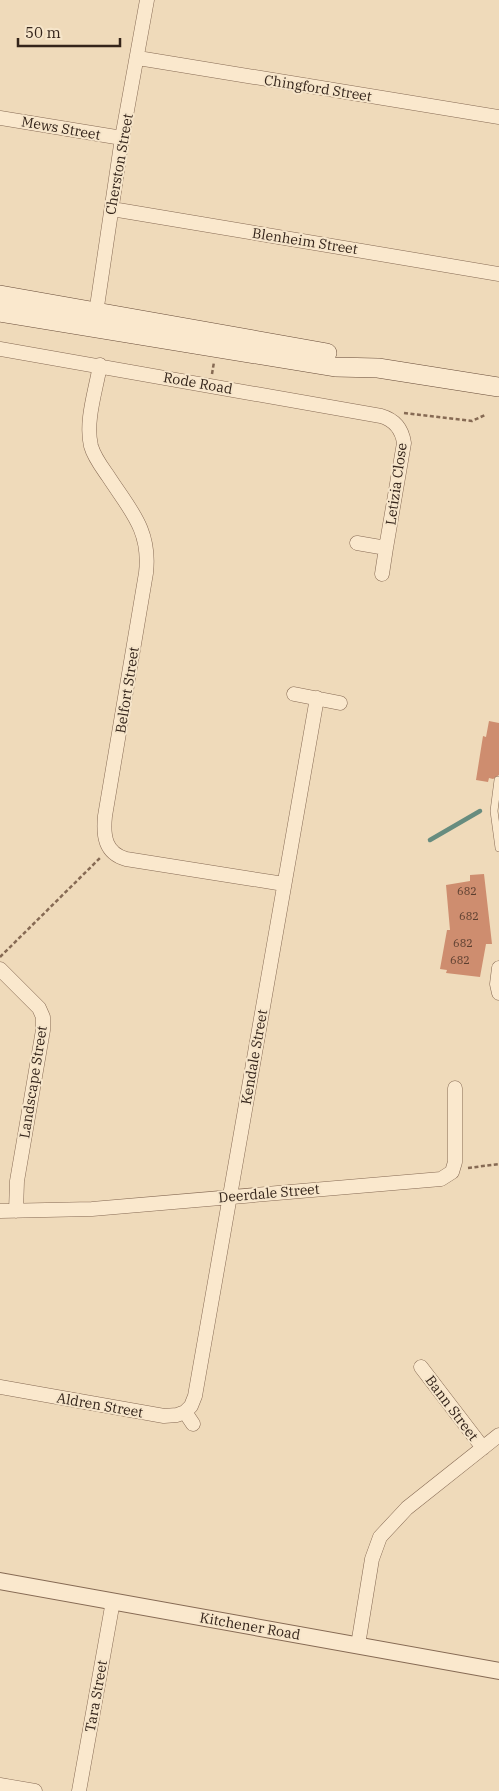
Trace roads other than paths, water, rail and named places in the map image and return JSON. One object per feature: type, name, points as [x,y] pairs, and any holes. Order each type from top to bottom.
[{"type":"main road","points":[[0,295],[95,320],[216,348],[335,367],[378,368],[499,388]]},
{"type":"main road","points":[[0,312],[95,320],[337,354],[378,368]]},
{"type":"street","name":"Cherston Street","points":[[95,320],[122,138],[147,0]]},
{"type":"street","name":"Chingford Street","points":[[138,58],[499,117]]},
{"type":"street","name":"Mews Street","points":[[0,118],[122,138]]},
{"type":"street","name":"Blenheim Street","points":[[112,209],[499,274]]},
{"type":"street","name":"Rode Road","points":[[0,349],[100,365],[397,420]]},
{"type":"street","name":"Belfort Street","points":[[100,365],[90,427],[91,444],[98,461],[138,523],[146,540],[148,551],[146,573],[105,816],[104,831],[109,848],[117,856],[126,859],[284,884]]},
{"type":"street","name":"Letizia Close","points":[[382,574],[403,448],[402,433],[397,420]]},
{"type":"street","points":[[357,543],[386,548]]},
{"type":"street","points":[[294,694],[340,703]]},
{"type":"street","name":"Kendale Street","points":[[185,1412],[191,1406],[196,1396],[317,698]]},
{"type":"street","points":[[499,968],[496,984],[499,993]]},
{"type":"street","name":"Landscape Street","points":[[0,969],[35,1004],[43,1017],[43,1030],[17,1182],[16,1210]]},
{"type":"street","name":"Deerdale Street","points":[[0,1211],[92,1209],[437,1180],[449,1175],[454,1168],[456,1152],[455,1088]]},
{"type":"street","name":"Bann Street","points":[[422,1367],[483,1448]]},
{"type":"street","name":"Aldren Street","points":[[0,1387],[164,1416],[177,1416],[185,1412]]},
{"type":"street","points":[[185,1412],[193,1424]]},
{"type":"street","points":[[358,1645],[372,1559],[380,1537],[396,1517],[499,1436]]},
{"type":"street","name":"Kitchener Road","points":[[0,1581],[499,1671]]},
{"type":"street","name":"Tara Street","points":[[79,1791],[113,1601]]},
{"type":"street","points":[[0,1785],[35,1791]]},
{"type":"lane","points":[[498,780],[494,811],[499,848]]},
{"type":"waterway","points":[[430,840],[480,811]]}]
